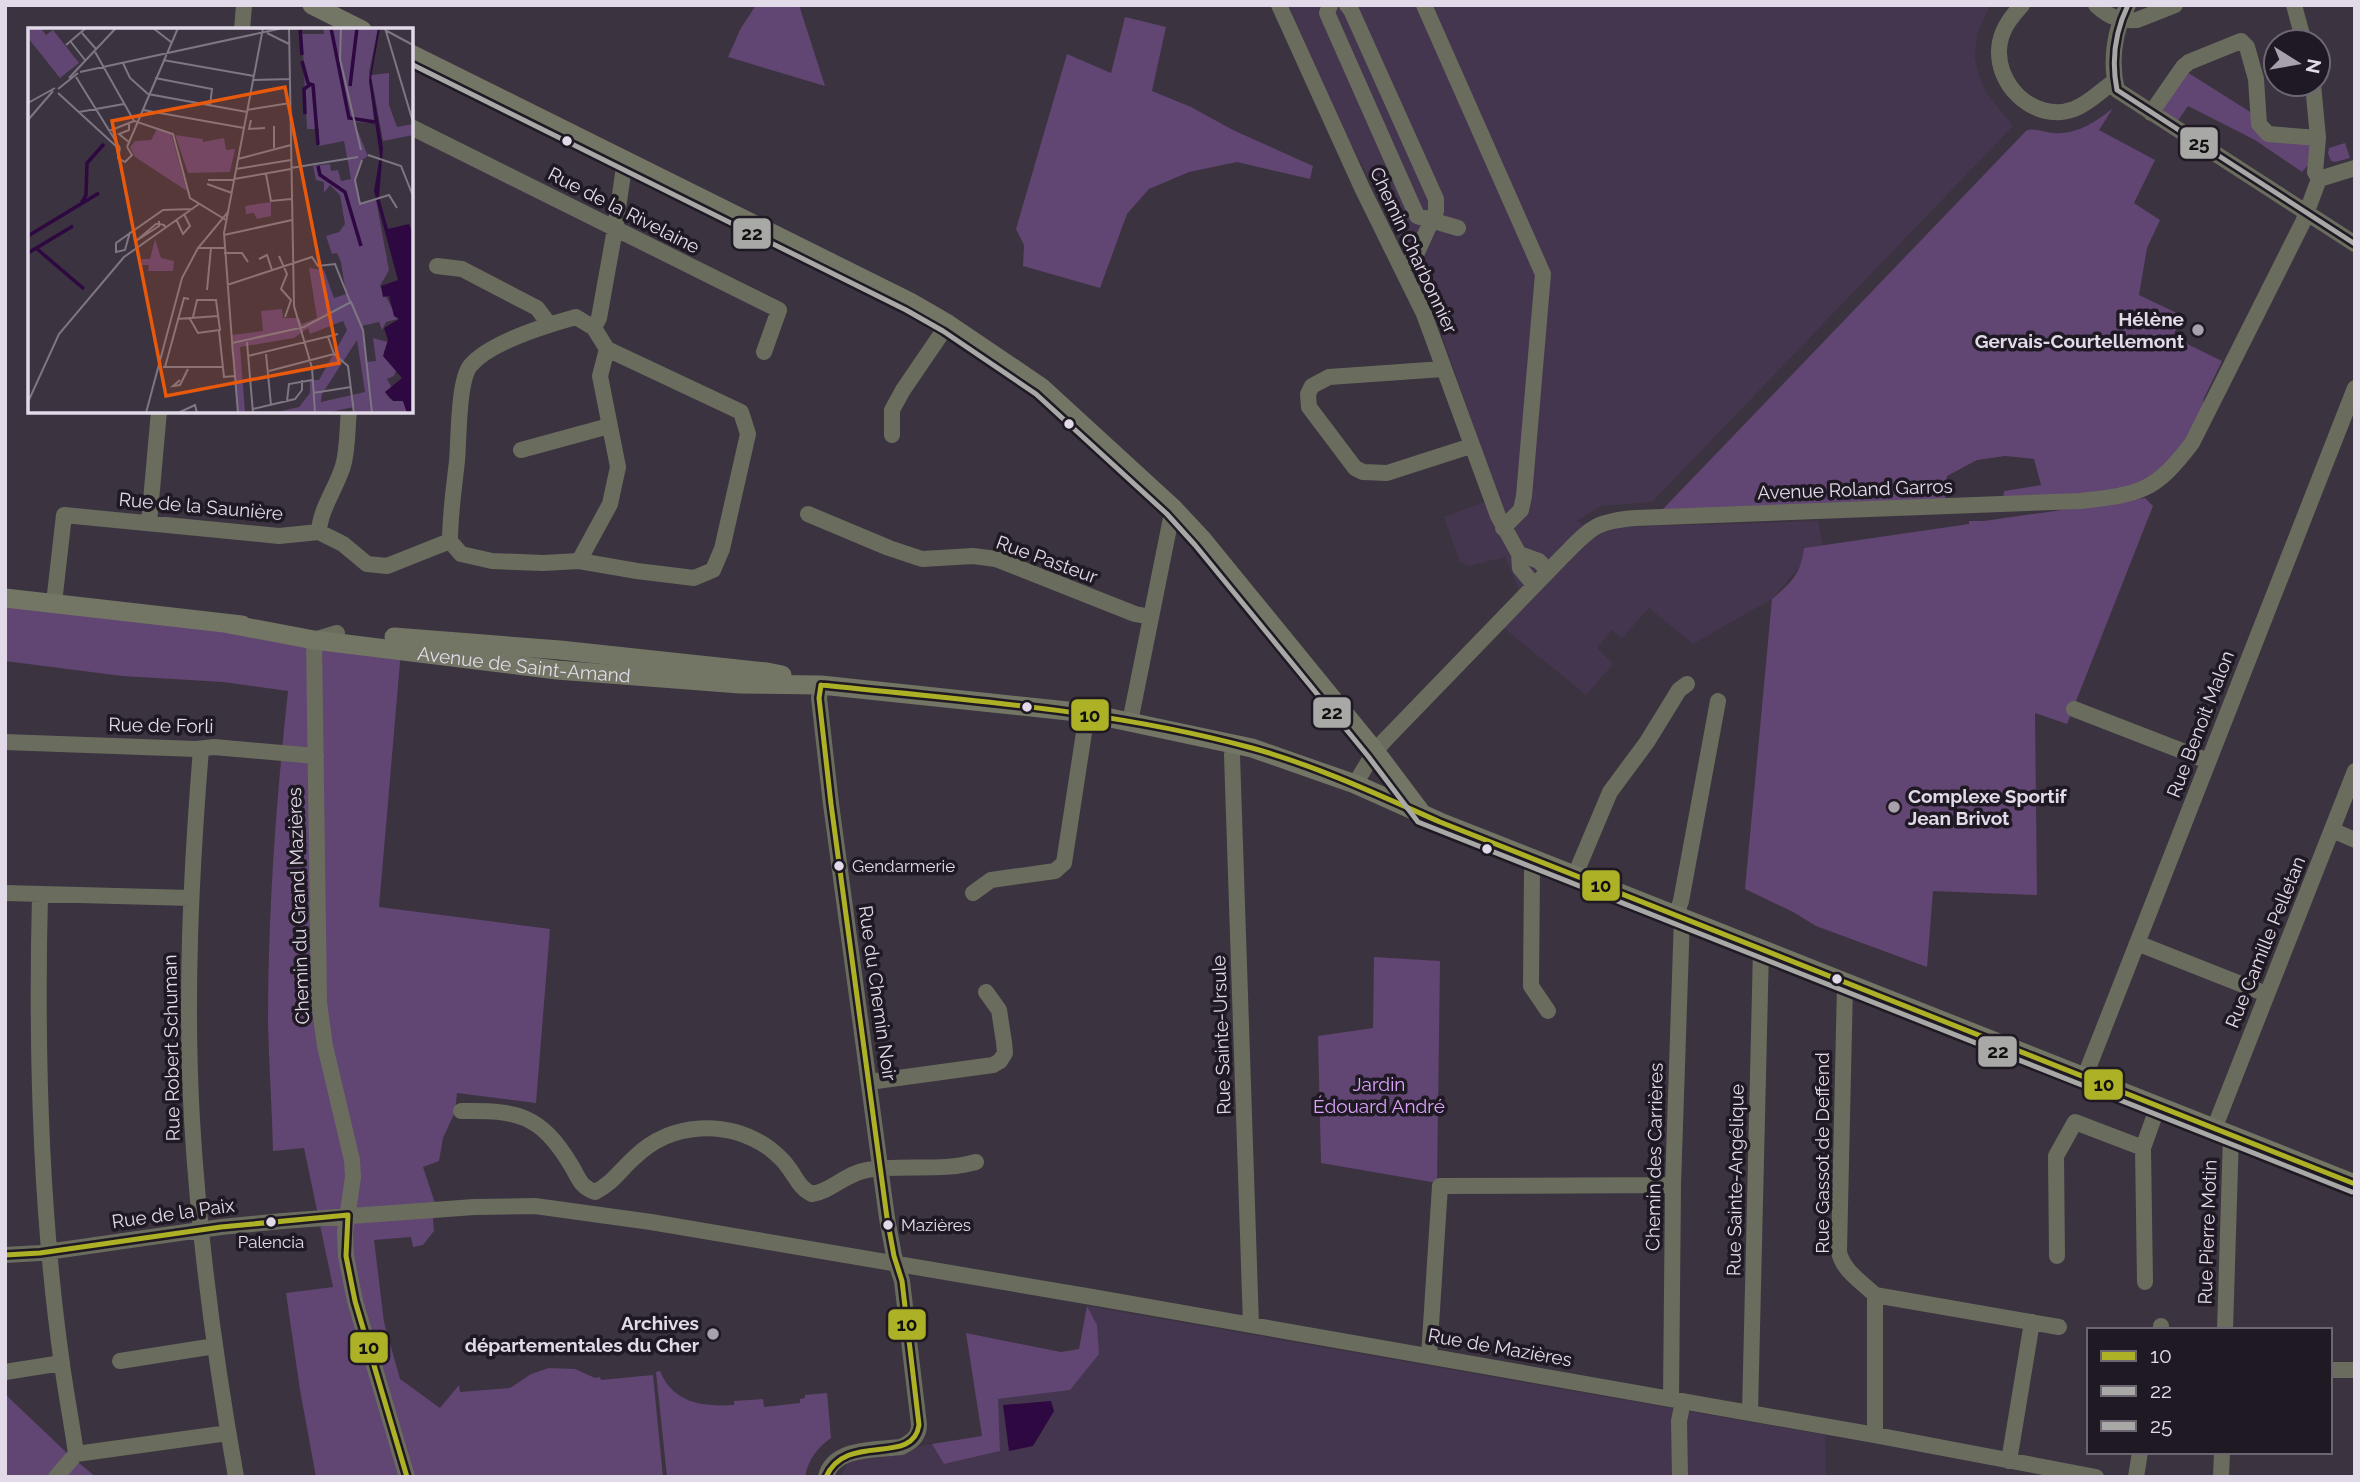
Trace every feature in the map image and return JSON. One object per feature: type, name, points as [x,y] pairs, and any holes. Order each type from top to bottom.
[{"type":"main road","points":[[312,5],[358,28]]},
{"type":"main road","points":[[413,55],[872,282],[948,324],[1041,387],[1173,508],[1202,539],[1375,751],[1423,815]]},
{"type":"main road","name":"Avenue de Saint-Amand","points":[[5,598],[229,624],[337,633],[485,653]]},
{"type":"main road","name":"Avenue de Saint-Amand","points":[[229,624],[314,640],[559,660],[767,672],[821,685],[1087,713],[1234,744],[1355,784],[1423,815],[1761,948],[1845,984],[2355,1184]]},
{"type":"street","points":[[242,28],[244,5]]},
{"type":"street","name":"Chemin Charbonnier","points":[[1279,5],[1362,188],[1424,314],[1503,528],[1519,554],[1520,568],[1534,586]]},
{"type":"street","points":[[1330,5],[1327,13],[1417,216],[1458,228]]},
{"type":"street","points":[[1347,5],[1436,199],[1436,211],[1414,259],[1401,267]]},
{"type":"street","points":[[1424,5],[1543,274],[1524,496],[1521,510],[1503,528]]},
{"type":"street","points":[[2022,5],[2008,20],[2000,43],[2000,66],[2010,88],[2027,104],[2049,113],[2073,110],[2115,81]]},
{"type":"street","points":[[2096,5],[2108,16],[2125,13],[2137,20],[2175,5]]},
{"type":"street","points":[[2294,5],[2300,28]]},
{"type":"street","points":[[2125,13],[2114,53],[2117,90],[2355,243]]},
{"type":"street","points":[[2151,113],[2189,61],[2241,41],[2247,47],[2256,79],[2259,124],[2268,134],[2318,138]]},
{"type":"street","points":[[2314,98],[2318,138],[2315,172],[2319,179],[2355,168]]},
{"type":"street","name":"Rue de la Rivelaine","points":[[413,128],[779,310],[764,352]]},
{"type":"street","points":[[594,328],[599,318],[625,160]]},
{"type":"street","name":"Avenue Roland Garros","points":[[1355,784],[1375,751],[1548,571],[1592,528],[1611,520],[2080,501],[2126,495],[2151,486],[2174,467],[2192,443],[2307,212],[2319,179]]},
{"type":"street","points":[[436,266],[462,269],[537,308],[549,324]]},
{"type":"street","points":[[576,317],[594,328],[607,349],[741,412],[748,434],[722,548],[713,570],[694,578],[637,572],[579,561],[492,561],[461,554],[450,541],[462,391],[469,368],[484,353],[549,324],[576,317]]},
{"type":"street","points":[[892,435],[892,411],[903,390],[948,324]]},
{"type":"street","points":[[579,561],[610,504],[618,467],[600,376],[607,349]]},
{"type":"street","points":[[1443,369],[1329,377],[1312,386],[1308,394],[1309,407],[1354,468],[1363,472],[1387,473],[1471,446]]},
{"type":"street","name":"Rue Benoit Malon","points":[[2085,1076],[2355,388]]},
{"type":"street","points":[[149,523],[159,413]]},
{"type":"street","points":[[349,413],[344,463],[334,491],[319,518],[319,532],[343,544],[368,564],[387,566],[450,541]]},
{"type":"street","points":[[521,450],[609,426]]},
{"type":"street","points":[[1130,722],[1173,508]]},
{"type":"street","name":"Rue Pasteur","points":[[807,514],[922,559],[973,556],[996,559],[1151,618]]},
{"type":"street","name":"Rue de la Saunière","points":[[54,603],[64,515],[279,536],[319,532]]},
{"type":"street","name":"Chemin Charbonnier","points":[[1519,554],[1539,561],[1548,571]]},
{"type":"street","points":[[314,640],[337,633]]},
{"type":"street","name":"Chemin du Grand Mazières","points":[[314,640],[319,1002],[325,1046],[352,1160],[353,1177],[345,1244],[355,1301],[407,1477]]},
{"type":"street","points":[[1575,875],[1610,792],[1647,742],[1679,690],[1687,684]]},
{"type":"street","name":"Rue du Chemin Noir","points":[[821,685],[819,698],[831,804],[887,1218],[896,1264]]},
{"type":"street","name":"Chemin des Carrières","points":[[1680,1477],[1673,1185],[1679,916],[1718,701]]},
{"type":"street","points":[[2074,709],[2208,761]]},
{"type":"street","points":[[973,893],[991,880],[1055,871],[1064,863],[1087,713]]},
{"type":"street","name":"Rue de Forli","points":[[5,742],[201,749],[214,747],[316,756]]},
{"type":"street","name":"Rue Sainte-Ursule","points":[[1234,744],[1251,1325]]},
{"type":"street","name":"Rue Robert Schuman","points":[[201,749],[191,898],[191,1072],[202,1230],[215,1346],[236,1477]]},
{"type":"street","name":"Rue Camille Pelletan","points":[[2222,1132],[2266,994],[2355,771]]},
{"type":"street","points":[[2332,830],[2355,840]]},
{"type":"street","points":[[1536,860],[1532,872],[1531,986],[1548,1011]]},
{"type":"street","points":[[5,893],[191,898]]},
{"type":"street","points":[[40,895],[37,1010],[43,1152],[62,1363],[76,1454]]},
{"type":"street","points":[[2137,943],[2266,994]]},
{"type":"street","name":"Rue Sainte-Angélique","points":[[1750,1413],[1761,948]]},
{"type":"street","name":"Rue Gassot de Deffend","points":[[1845,984],[1839,1252],[1846,1268],[1875,1295]]},
{"type":"street","points":[[869,1082],[993,1065],[1000,1061],[1005,1053],[999,1010],[986,992]]},
{"type":"street","points":[[2145,1282],[2143,1148],[2158,1106]]},
{"type":"street","points":[[461,1111],[520,1115],[534,1122],[563,1152],[584,1188],[595,1192],[607,1186],[650,1144],[684,1130],[708,1128],[733,1132],[767,1147],[780,1157],[802,1188],[812,1194],[820,1193],[850,1174],[881,1168],[962,1167],[976,1162]]},
{"type":"street","points":[[2057,1256],[2056,1156],[2075,1122],[2143,1148]]},
{"type":"street","name":"Rue Pierre Motin","points":[[2222,1132],[2225,1328]]},
{"type":"street","points":[[1429,1356],[1440,1186],[1673,1185]]},
{"type":"street","points":[[589,1213],[592,1191]]},
{"type":"street","name":"Rue de la Paix","points":[[5,1255],[50,1252],[202,1230],[348,1215],[503,1205],[589,1213]]},
{"type":"street","name":"Rue de Mazières","points":[[589,1213],[1429,1356],[2096,1477]]},
{"type":"street","points":[[826,1477],[830,1466],[842,1456],[901,1447],[908,1444],[919,1432],[902,1281],[896,1264]]},
{"type":"street","points":[[1875,1435],[1875,1295],[2059,1326]]},
{"type":"street","points":[[2008,1461],[2032,1322]]},
{"type":"street","points":[[120,1361],[215,1346]]},
{"type":"street","points":[[5,1372],[62,1363]]},
{"type":"street","points":[[2332,1370],[2355,1370]]},
{"type":"street","points":[[56,1477],[76,1454],[228,1433]]},
{"type":"street","points":[[2136,1477],[2140,1454]]},
{"type":"street","points":[[2221,1477],[2222,1454]]},
{"type":"shaded area","points":[[1289,5],[1990,5],[1977,34],[1977,69],[1988,95],[2013,126],[1652,502],[1601,506],[1577,521],[1598,534],[1618,527],[1818,521],[1823,545],[1804,548],[1802,564],[1772,599],[1693,644],[1649,608],[1622,638],[1612,630],[1597,648],[1613,664],[1586,695],[1504,628],[1526,606],[1505,557],[1469,566],[1460,562],[1444,517],[1498,497],[1417,263],[1408,254],[1335,113]]},
{"type":"shaded area","points":[[1087,1306],[1825,1435],[1826,1477],[840,1477],[848,1462],[932,1444],[944,1464],[1000,1451],[997,1399],[1070,1390],[1081,1374],[1097,1325]]},
{"type":"shaded area","points":[[1051,1401],[1054,1411],[1033,1446],[1009,1451],[1003,1405]]},
{"type":"green space","points":[[756,5],[799,5],[825,86],[728,57],[741,28]]},
{"type":"green space","points":[[1125,17],[1166,27],[1152,91],[1313,166],[1310,179],[1237,162],[1189,172],[1149,189],[1127,214],[1100,288],[1023,266],[1024,245],[1016,229],[1067,54],[1111,73]]},
{"type":"green space","points":[[2187,72],[2255,115],[2254,123],[2310,144],[2309,164],[2302,172],[2255,140],[2188,106],[2177,122],[2162,112],[2161,107]]},
{"type":"green space","points":[[2113,108],[2099,130],[2155,160],[2134,203],[2160,220],[2147,248],[2139,295],[2181,315],[2173,337],[2222,361],[2204,398],[2202,411],[2183,447],[2164,468],[2138,485],[2109,494],[2003,498],[2004,491],[2041,485],[2034,459],[2005,456],[1977,460],[1947,476],[1945,500],[1662,510],[2026,131],[2032,129],[2061,133],[2078,130]]},
{"type":"green space","points":[[2345,143],[2350,158],[2331,161],[2329,148]]},
{"type":"green space","name":"Complexe Sportif Jean Brivot","points":[[2145,498],[2153,506],[2067,724],[2035,713],[2037,895],[1933,891],[1927,967],[1816,926],[1745,889],[1772,599],[1794,577],[1804,548],[1969,524],[1969,521]]},
{"type":"green space","points":[[5,598],[401,651],[379,907],[550,929],[536,1103],[457,1093],[455,1112],[443,1138],[439,1161],[423,1167],[437,1209],[433,1219],[434,1231],[423,1245],[413,1247],[411,1237],[374,1240],[384,1322],[400,1379],[440,1408],[459,1385],[460,1392],[510,1388],[531,1374],[549,1368],[575,1369],[595,1378],[600,1377],[601,1380],[653,1375],[663,1477],[316,1477],[286,1293],[333,1287],[304,1148],[273,1151],[268,1039],[271,898],[288,691],[223,682],[122,676],[5,661]]},
{"type":"green space","name":"Jardin Édouard André","points":[[1374,957],[1440,961],[1437,1183],[1321,1163],[1318,1036],[1373,1028]]},
{"type":"green space","points":[[1087,1306],[1097,1325],[1099,1354],[1070,1390],[998,1399],[1000,1451],[944,1464],[932,1444],[982,1436],[966,1333],[1061,1352],[1079,1349]]},
{"type":"green space","points":[[660,1371],[673,1390],[700,1404],[734,1405],[734,1401],[763,1399],[764,1407],[800,1403],[800,1399],[805,1398],[805,1395],[827,1393],[831,1438],[814,1455],[805,1477],[667,1477],[656,1372]]},
{"type":"green space","points":[[5,1394],[68,1454],[96,1477],[5,1477]]},
{"type":"transit line","name":"25","points":[[2128,5],[2115,46],[2117,90],[2355,244]]},
{"type":"transit line","name":"22","points":[[413,65],[906,310],[943,331],[1036,394],[1167,514],[1195,545],[1368,756],[1418,822],[2352,1192]]},
{"type":"transit line","name":"10","points":[[821,685],[1092,715],[1199,735],[1276,755],[2355,1184]]},
{"type":"transit line","name":"10","points":[[821,685],[819,698],[831,804],[887,1218],[902,1281],[919,1425],[914,1437],[905,1444],[848,1455],[835,1463],[826,1477]]},
{"type":"transit line","name":"10","points":[[348,1215],[346,1256],[355,1301],[407,1477]]},
{"type":"transit line","name":"10","points":[[5,1255],[40,1253],[221,1227],[348,1215]]},
{"type":"place","name":"Hélène Gervais-Courtellemont","points":[[2198,330]]},
{"type":"place","name":"Complexe Sportif Jean Brivot","points":[[1894,807]]},
{"type":"place","name":"Gendarmerie","points":[[839,866]]},
{"type":"place","name":"Palencia","points":[[271,1222]]},
{"type":"place","name":"Mazières","points":[[888,1225]]},
{"type":"place","name":"Archives départementales du Cher","points":[[713,1334]]}]
